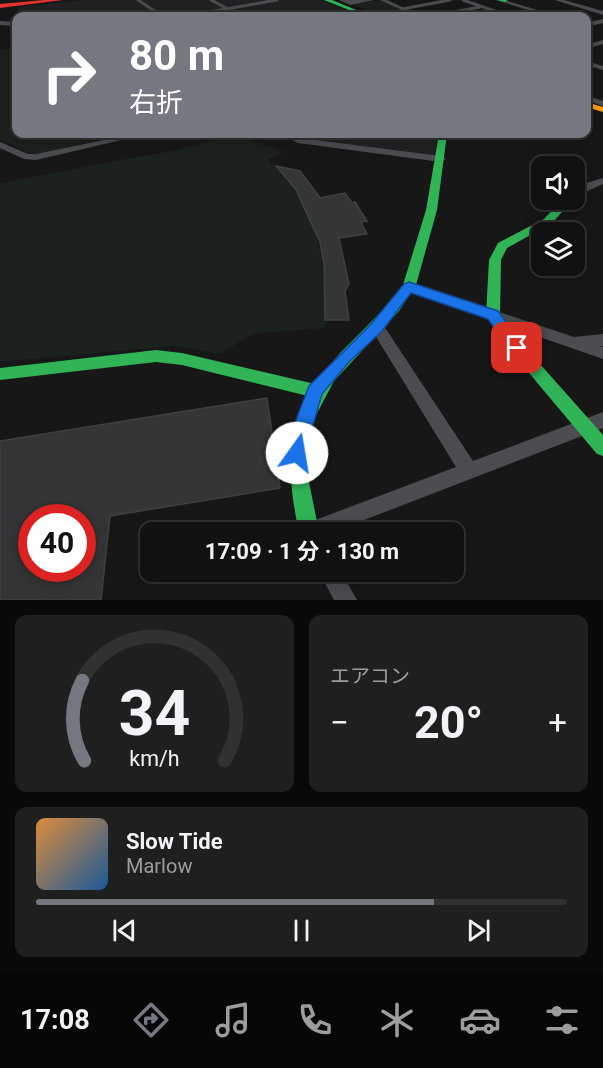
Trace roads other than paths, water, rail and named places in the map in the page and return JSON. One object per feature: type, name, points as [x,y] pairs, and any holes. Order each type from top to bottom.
[{"type":"street","points":[[0,6],[60,0]]},
{"type":"street","points":[[327,0],[358,12]]},
{"type":"street","points":[[342,0],[350,3],[371,0]]},
{"type":"street","points":[[383,0],[409,12]]},
{"type":"street","points":[[502,0],[540,12]]},
{"type":"street","points":[[558,0],[569,1],[603,13]]},
{"type":"street","points":[[0,145],[27,157],[36,157],[120,138]]},
{"type":"street","points":[[293,138],[441,159]]},
{"type":"street","points":[[307,522],[296,473],[299,436],[315,391],[344,358],[377,327],[409,287],[435,206],[443,138]]},
{"type":"street","points":[[0,156],[12,151]]},
{"type":"street","points":[[585,187],[603,181]]},
{"type":"street","points":[[558,210],[548,221],[502,246],[495,260],[493,315],[503,332],[603,448]]},
{"type":"street","points":[[409,287],[603,353]]},
{"type":"street","points":[[377,327],[468,470]]},
{"type":"street","points":[[573,342],[603,340]]},
{"type":"street","points":[[0,374],[156,356],[182,359],[315,391]]},
{"type":"street","points":[[335,522],[603,420]]},
{"type":"street","points":[[335,582],[346,600]]},
{"type":"lane","points":[[138,0],[156,12]]},
{"type":"lane","points":[[211,0],[228,9]]},
{"type":"lane","points":[[210,12],[277,0]]},
{"type":"lane","points":[[402,9],[450,0]]},
{"type":"lane","points":[[463,0],[497,12]]},
{"type":"lane","points":[[455,12],[482,7]]}]
